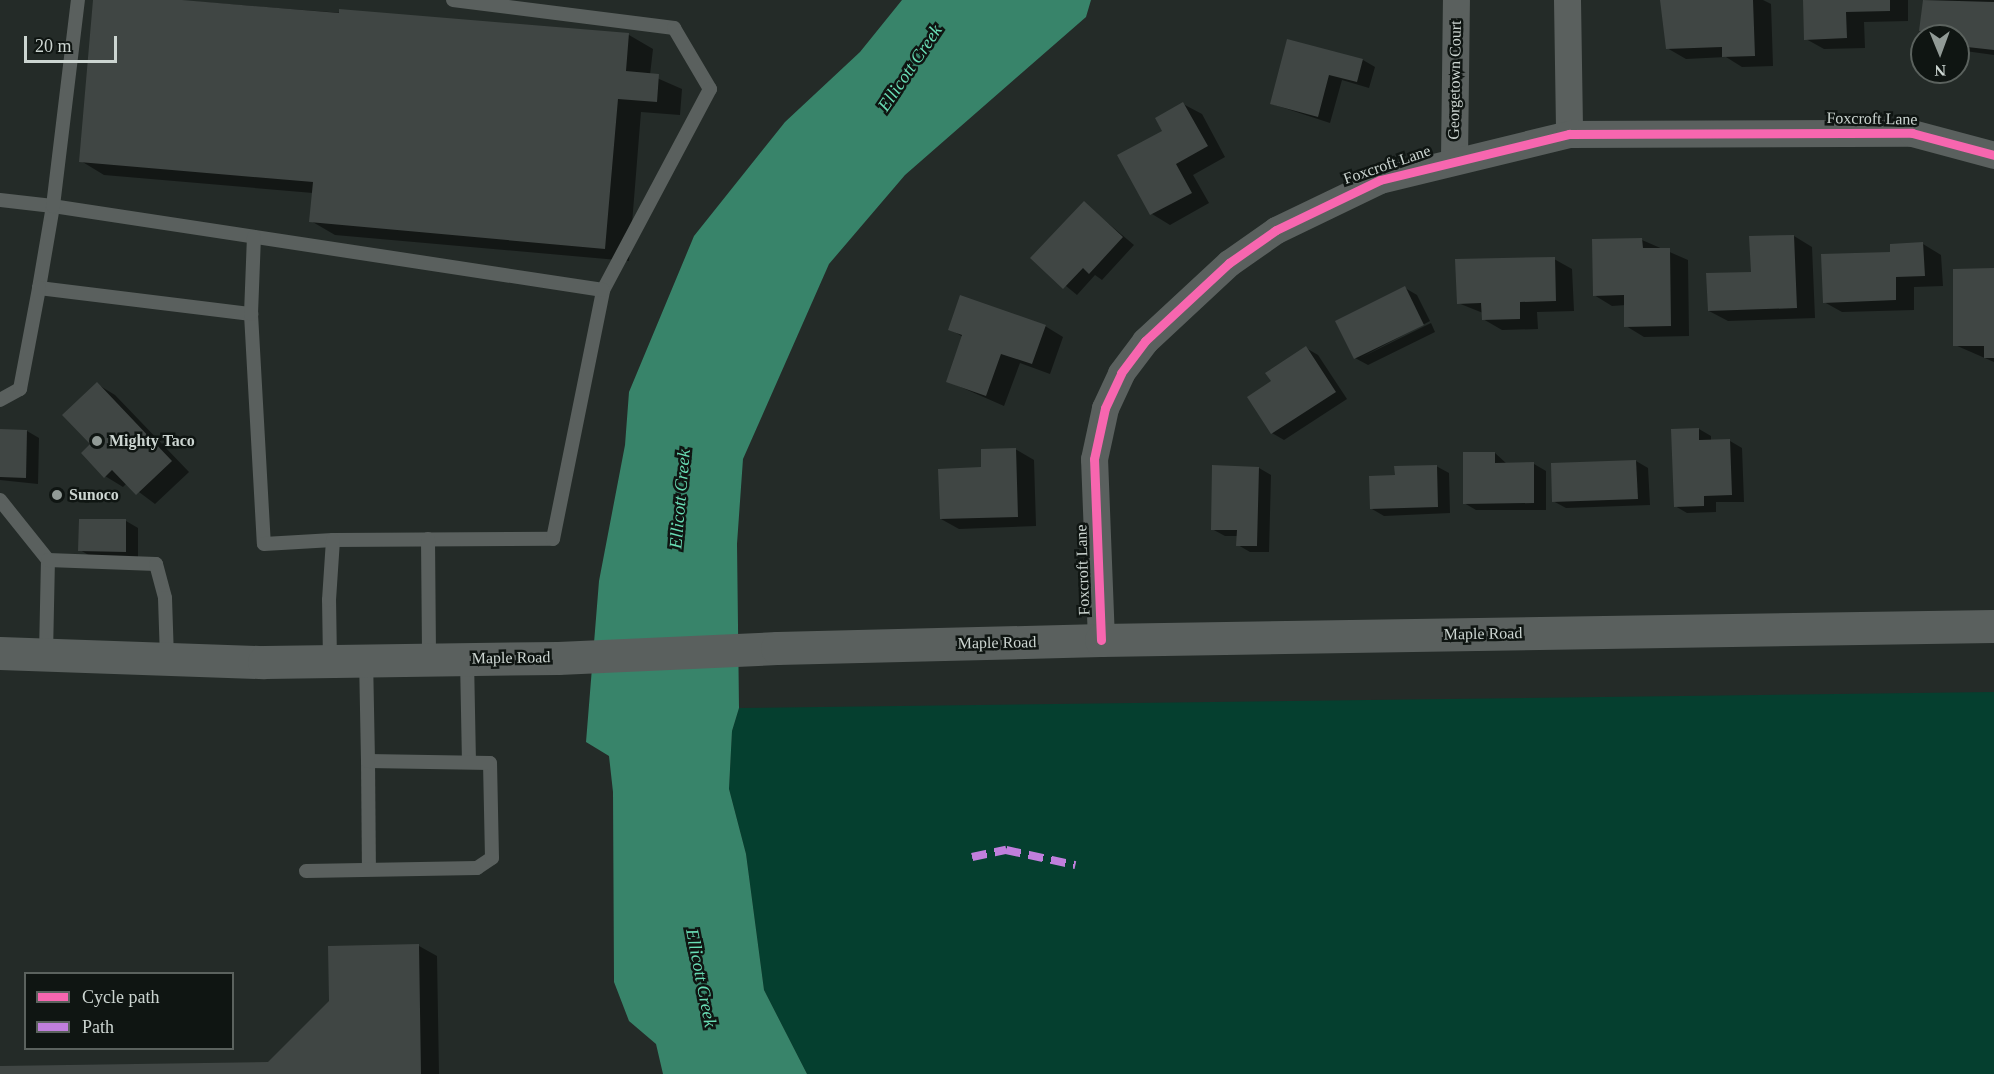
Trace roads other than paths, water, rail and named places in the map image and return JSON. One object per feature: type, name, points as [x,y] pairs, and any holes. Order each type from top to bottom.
[{"type":"main road","name":"Maple Road","points":[[0,652],[167,659],[330,661],[558,658],[777,648],[1101,640],[1994,626]]},
{"type":"street","name":"Georgetown Court","points":[[1454,159],[1456,0]]},
{"type":"street","points":[[1567,0],[1569,134]]},
{"type":"street","name":"Foxcroft Lane","points":[[1101,640],[1094,459],[1105,408],[1122,372],[1185,300],[1276,230],[1380,180],[1454,159],[1569,134],[1912,133],[1994,155]]},
{"type":"lane","points":[[0,400],[20,389],[53,206],[78,0]]},
{"type":"lane","points":[[254,237],[251,314],[264,544],[333,540],[553,539],[603,290],[710,89],[674,28],[453,0]]},
{"type":"lane","points":[[0,200],[53,206],[603,290]]},
{"type":"lane","points":[[39,288],[251,314]]},
{"type":"lane","points":[[0,500],[48,560],[46,654]]},
{"type":"lane","points":[[428,539],[429,659]]},
{"type":"lane","points":[[330,661],[329,600],[333,540]]},
{"type":"lane","points":[[48,560],[156,564],[165,598],[167,659]]},
{"type":"lane","points":[[467,659],[469,759]]},
{"type":"lane","points":[[366,660],[369,869]]},
{"type":"lane","points":[[306,871],[477,868],[487,864],[493,850],[492,769],[484,760],[368,761]]},
{"type":"water","name":"Ellicott Creek","points":[[902,0],[1091,0],[1086,17],[905,175],[829,264],[743,459],[737,544],[739,708],[732,731],[729,789],[746,854],[764,990],[807,1074],[663,1074],[656,1044],[629,1021],[614,982],[613,792],[609,756],[586,742],[599,581],[625,445],[629,392],[694,236],[785,122],[860,52]]},
{"type":"place","name":"Mighty Taco","points":[[97,441]]},
{"type":"place","name":"Sunoco","points":[[57,495]]}]
